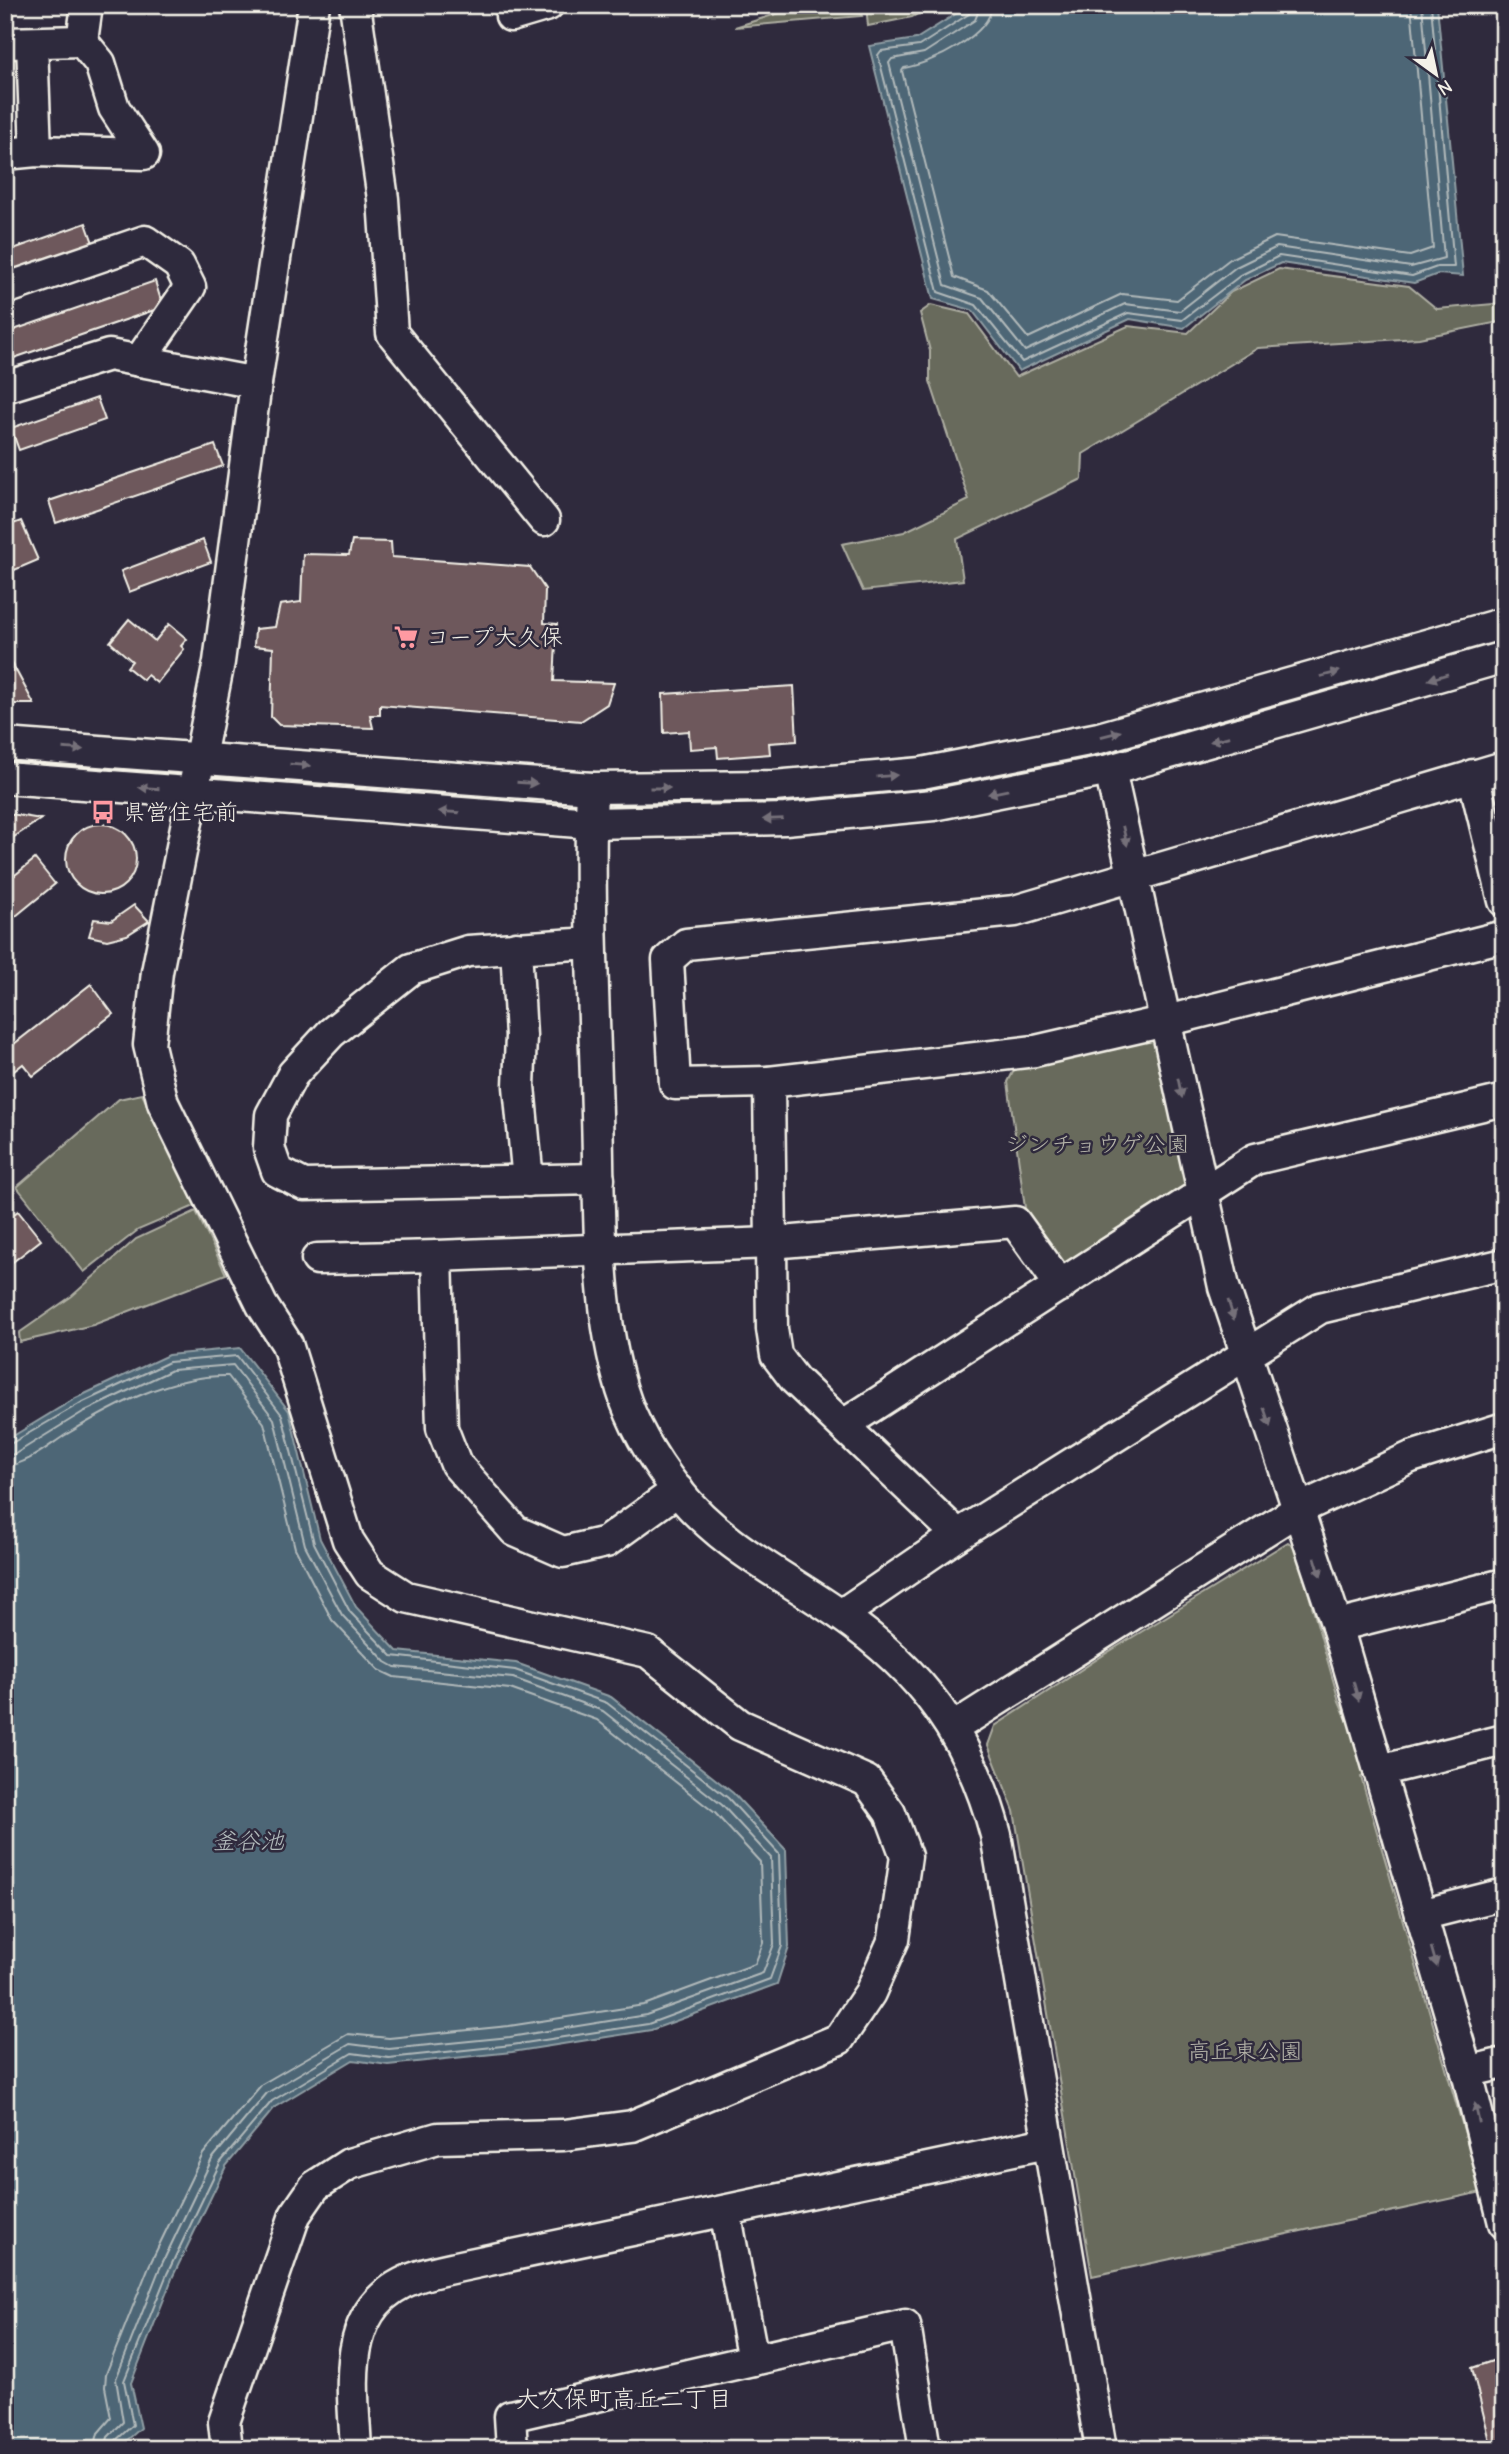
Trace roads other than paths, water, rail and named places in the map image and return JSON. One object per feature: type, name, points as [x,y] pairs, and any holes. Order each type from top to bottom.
[{"type":"street","points":[[5,154],[36,151],[144,154],[114,108],[100,63],[82,41],[87,5]]},
{"type":"street","points":[[227,2449],[224,2422],[295,2215],[315,2186],[349,2164],[438,2138],[564,2135],[632,2126],[839,2039],[870,1993],[894,1940],[906,1856],[890,1814],[867,1781],[740,1725],[648,1651],[406,1597],[370,1574],[348,1540],[287,1344],[262,1305],[163,1103],[149,1045],[157,972],[219,662],[256,383],[314,5]]},
{"type":"street","points":[[355,5],[383,200],[392,333],[544,520]]},
{"type":"street","points":[[512,5],[511,16],[548,5]]},
{"type":"street","points":[[36,151],[18,43],[82,41]]},
{"type":"street","points":[[5,289],[145,241],[179,265],[190,287],[139,361]]},
{"type":"street","points":[[5,387],[108,355],[256,383]]},
{"type":"street","points":[[5,744],[592,788],[774,786],[922,773],[1098,738],[1504,623]]},
{"type":"street","points":[[5,778],[591,823],[785,819],[933,805],[1110,770],[1504,657]]},
{"type":"street","points":[[1504,767],[1015,911],[686,944],[668,960],[675,1084],[769,1082],[1035,1051],[1504,936]]},
{"type":"street","points":[[1110,770],[1224,1287],[1337,1626],[1468,2072],[1504,2223]]},
{"type":"street","points":[[1473,775],[1504,901]]},
{"type":"street","points":[[592,788],[591,943],[601,1248],[605,1308],[622,1392],[642,1437],[678,1490],[718,1533],[841,1615],[904,1669],[930,1696],[953,1728],[983,1786],[996,1835],[1101,2449]]},
{"type":"street","points":[[591,943],[468,951],[411,969],[331,1033],[293,1074],[271,1115],[269,1149],[277,1171],[304,1185],[599,1180]]},
{"type":"street","points":[[516,947],[521,1036],[519,1086],[528,1181]]},
{"type":"street","points":[[769,1082],[772,1329],[776,1355],[795,1380],[845,1424],[958,1535]]},
{"type":"street","points":[[845,1424],[1255,1159],[1504,1100]]},
{"type":"street","points":[[317,1259],[771,1243],[1015,1222],[1060,1286]]},
{"type":"street","points":[[437,1256],[442,1428],[456,1464],[515,1531],[563,1552],[606,1542],[678,1490]]},
{"type":"street","points":[[841,1615],[958,1535],[1244,1353],[1320,1308],[1504,1264]]},
{"type":"street","points":[[953,1728],[1299,1509],[1411,1457],[1504,1429]]},
{"type":"street","points":[[1337,1626],[1504,1584]]},
{"type":"street","points":[[1380,1771],[1504,1740]]},
{"type":"street","points":[[1421,1914],[1504,1894]]},
{"type":"street","points":[[1468,2072],[1504,2063]]},
{"type":"street","points":[[356,2449],[350,2376],[356,2341],[372,2312],[391,2291],[413,2279],[456,2267],[1047,2143]]},
{"type":"street","points":[[724,2211],[753,2360]]},
{"type":"street","points":[[512,2449],[510,2416],[905,2325],[925,2449]]},
{"type":"water","points":[[970,5],[1437,5],[1463,276],[1438,274],[1414,283],[1281,263],[1245,280],[1184,328],[1130,319],[1019,371],[972,310],[933,299],[869,46],[916,39]]},
{"type":"water","name":"釜谷池","points":[[240,1348],[289,1411],[320,1539],[356,1607],[397,1651],[516,1663],[611,1697],[733,1793],[786,1850],[789,1947],[777,1984],[651,2030],[512,2052],[388,2065],[353,2060],[275,2107],[226,2166],[173,2276],[131,2383],[141,2428],[117,2449],[5,2449],[5,1441],[76,1398],[168,1355]]},
{"type":"place","name":"コープ大久保","points":[[406,637]]},
{"type":"place","name":"県営住宅前","points":[[103,812]]},
{"type":"district","name":"大久保町高丘二丁目","points":[[624,2399]]},
{"type":"park label","name":"ジンチョウゲ公園","points":[[1097,1144]]},
{"type":"park label","name":"高丘東公園","points":[[1245,2051]]}]
